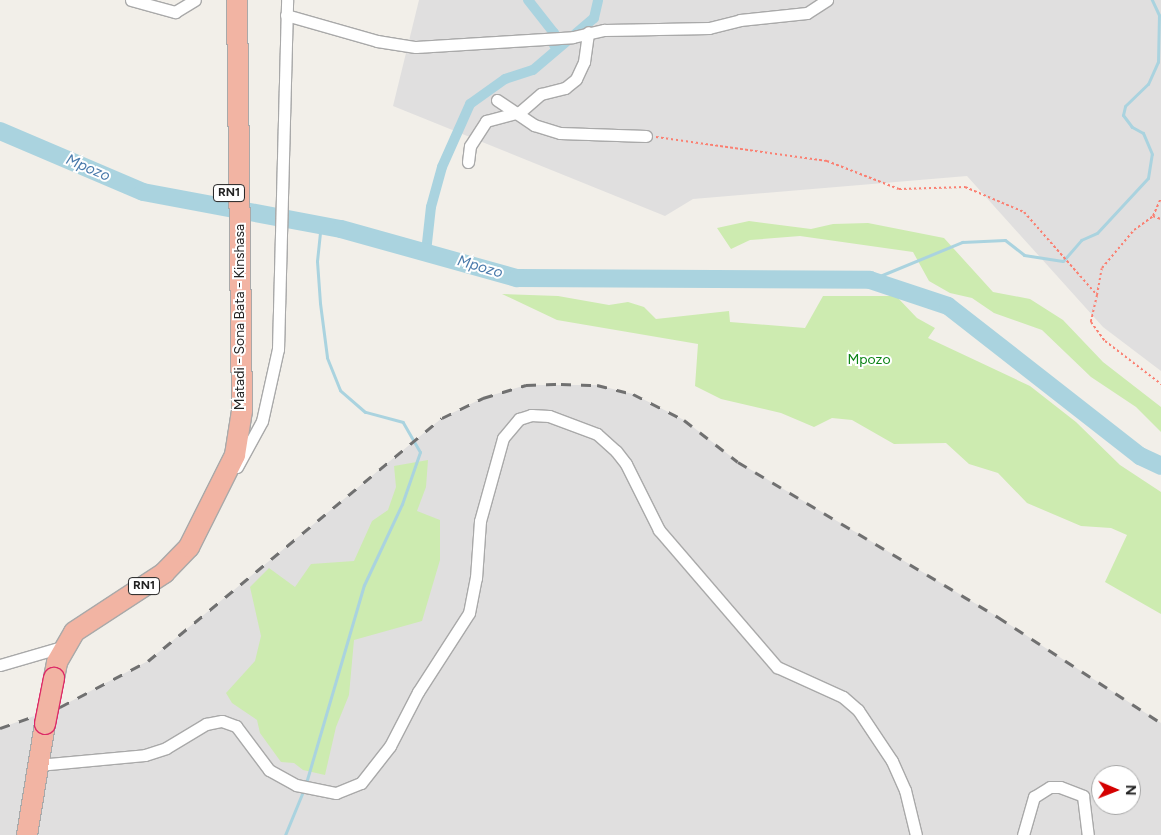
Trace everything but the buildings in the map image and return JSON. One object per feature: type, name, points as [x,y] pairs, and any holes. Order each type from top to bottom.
[{"type":"highway","name":"Matadi - Sona Bata - Kinshasa","points":[[27,835],[54,678],[65,646],[74,632],[164,573],[189,547],[235,455],[239,430],[235,345],[231,40],[224,0]]},
{"type":"highway","name":"Matadi - Sona Bata - Kinshasa","points":[[231,40],[237,0]]},
{"type":"street","points":[[131,0],[175,12],[195,0]]},
{"type":"street","points":[[218,488],[249,450],[262,421],[278,349],[287,0]]},
{"type":"street","points":[[286,15],[376,41],[416,47],[573,37],[588,32],[715,27],[740,20],[807,13],[827,0]]},
{"type":"street","points":[[468,162],[470,146],[486,121],[520,112],[541,94],[565,88],[576,79],[584,62],[588,32]]},
{"type":"street","points":[[497,100],[520,112],[534,125],[560,133],[646,136]]},
{"type":"street","points":[[38,765],[145,755],[166,748],[206,724],[222,721],[236,726],[269,770],[296,785],[336,793],[350,790],[370,775],[390,746],[418,692],[469,613],[476,578],[480,521],[502,438],[519,420],[531,415],[549,416],[597,434],[616,451],[626,464],[659,530],[777,666],[842,697],[858,710],[892,761],[905,790],[916,835]]},
{"type":"street","points":[[0,665],[65,646]]},
{"type":"street","points":[[1023,835],[1025,815],[1034,798],[1050,787],[1060,787],[1082,796],[1088,835]]},
{"type":"path","points":[[646,136],[827,161],[899,189],[965,187],[1024,212],[1097,295]]},
{"type":"path","points":[[1161,198],[1153,216],[1134,230],[1102,268],[1091,322],[1100,335],[1161,384]]},
{"type":"path","points":[[1153,216],[1161,219]]},
{"type":"shaded area","points":[[419,0],[1161,0],[1161,371],[1103,327],[967,176],[693,199],[665,216],[393,106]]},
{"type":"shaded area","points":[[526,385],[597,385],[633,394],[684,420],[738,462],[998,617],[1161,723],[1161,835],[0,835],[0,728],[60,707],[148,661],[442,418],[483,398]]},
{"type":"green space","points":[[749,221],[811,229],[833,224],[868,223],[944,238],[993,292],[1030,299],[1063,320],[1103,362],[1161,407],[1161,432],[1136,407],[1091,377],[1042,330],[994,313],[972,298],[950,293],[929,281],[913,252],[800,236],[750,240],[731,249],[717,228]]},
{"type":"green space","name":"Mpozo","points":[[502,294],[558,296],[609,305],[628,302],[644,307],[656,319],[729,311],[730,322],[805,328],[823,296],[896,296],[917,318],[935,328],[928,338],[1030,386],[1076,422],[1120,465],[1161,492],[1161,614],[1105,582],[1127,535],[1111,528],[1081,526],[1027,503],[998,473],[969,464],[946,443],[894,444],[852,420],[832,418],[814,427],[781,413],[721,399],[695,386],[698,344],[557,320]]},
{"type":"green space","points":[[428,460],[426,487],[417,511],[440,520],[440,560],[422,621],[354,640],[349,695],[336,727],[325,775],[303,770],[294,763],[281,762],[260,733],[257,720],[232,703],[226,693],[255,661],[261,636],[250,587],[269,568],[295,587],[311,564],[354,561],[372,521],[388,510],[396,487],[394,466]]},
{"type":"waterway","points":[[528,0],[554,33],[554,45]]},
{"type":"waterway","points":[[426,252],[431,207],[442,167],[470,104],[505,79],[533,70],[594,18],[598,0]]},
{"type":"waterway","points":[[870,280],[962,242],[1005,240],[1024,255],[1063,261],[1081,240],[1097,233],[1148,178],[1152,154],[1143,133],[1132,127],[1123,115],[1125,106],[1148,84],[1158,62],[1159,15],[1152,0]]},
{"type":"waterway","name":"Mpozo","points":[[0,131],[143,192],[341,229],[517,278],[870,280],[948,306],[1140,456],[1161,466]]},
{"type":"waterway","points":[[306,783],[364,585],[402,504],[420,452],[403,422],[365,412],[340,390],[327,357],[320,303],[317,261],[321,225]]},
{"type":"waterway","points":[[285,835],[304,789]]},
{"type":"railway","points":[[0,728],[60,707],[148,661],[442,418],[483,398],[526,385],[561,384],[597,385],[633,394],[684,420],[738,462],[998,617],[1161,723]]}]
